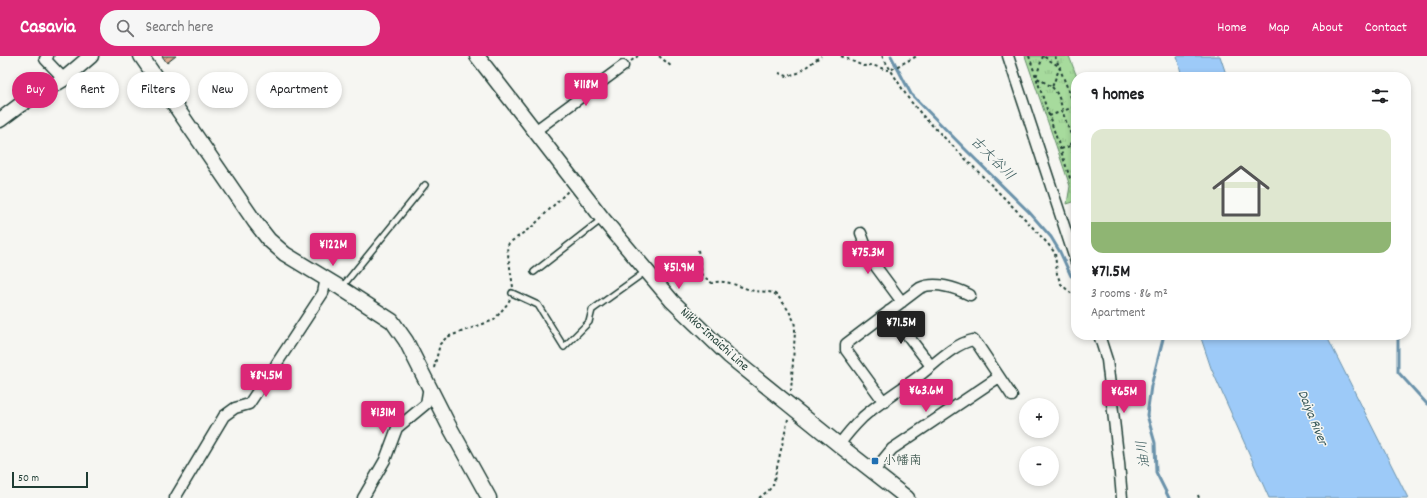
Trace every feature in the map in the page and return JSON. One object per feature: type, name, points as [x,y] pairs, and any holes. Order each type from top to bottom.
[{"type":"main road","points":[[0,120],[20,105],[64,79],[91,56]]},
{"type":"main road","name":"Nikko-Imaichi Line","points":[[477,56],[603,219],[672,301],[723,351],[907,498]]},
{"type":"main road","points":[[145,58],[269,240],[285,254],[326,278],[392,321],[406,341],[448,424],[489,498]]},
{"type":"street","points":[[48,56],[45,59],[64,79]]},
{"type":"street","points":[[1008,56],[1071,247]]},
{"type":"street","points":[[535,131],[623,66]]},
{"type":"street","points":[[861,233],[871,260],[902,302]]},
{"type":"street","points":[[175,498],[224,416],[234,408],[249,404],[265,380],[272,373],[323,293],[326,278]]},
{"type":"street","points":[[884,402],[846,350],[846,344],[927,284],[958,289],[970,295]]},
{"type":"street","points":[[889,311],[931,366]]},
{"type":"street","points":[[839,445],[864,416],[945,355],[968,341],[973,340],[1012,396]]},
{"type":"street","points":[[1101,340],[1107,360],[1122,498]]},
{"type":"street","points":[[873,472],[892,449],[999,377]]},
{"type":"street","points":[[363,498],[385,460],[397,428],[426,404],[429,386]]},
{"type":"lane","points":[[341,288],[425,185]]},
{"type":"lane","points":[[534,272],[603,219]]},
{"type":"lane","points":[[512,293],[538,305],[564,347],[589,322],[592,310],[646,271]]},
{"type":"path","points":[[659,56],[672,67]]},
{"type":"path","points":[[779,73],[787,76],[798,73],[821,56]]},
{"type":"path","points":[[841,56],[863,66],[872,66],[887,70],[901,65],[918,56]]},
{"type":"path","points":[[882,56],[908,98],[923,116],[1026,219],[1048,244],[1055,253],[1057,274],[1061,284],[1071,293]]},
{"type":"path","points":[[1029,56],[1071,179]]},
{"type":"path","points":[[1036,77],[1043,56],[1060,67]]},
{"type":"path","points":[[1055,56],[1071,96]]},
{"type":"path","points":[[1052,87],[1060,67]]},
{"type":"path","points":[[1036,77],[1055,90],[1062,104],[1071,132]]},
{"type":"path","points":[[1049,116],[1071,108]]},
{"type":"path","points":[[1060,149],[1070,146],[1071,142]]},
{"type":"path","points":[[429,386],[440,344],[447,337],[494,320],[508,303],[513,288],[507,248],[509,242],[533,226],[575,183]]},
{"type":"path","points":[[698,250],[702,275],[712,283],[726,283],[755,291],[773,293],[777,296],[792,317],[795,326],[793,368]]},
{"type":"path","points":[[759,498],[770,490],[773,485],[784,438]]},
{"type":"green space","points":[[1025,56],[1069,56],[1075,72],[1071,72],[1071,203],[1067,204],[1070,186]]},
{"type":"water","points":[[1177,56],[1220,56],[1225,72],[1181,72]]},
{"type":"water","name":"Daiya River","points":[[1202,340],[1329,340],[1408,498],[1269,498],[1211,368]]},
{"type":"building","points":[[162,56],[176,56],[167,63]]},
{"type":"waterway","name":"古大谷川","points":[[891,56],[911,94],[1029,212],[1051,237],[1071,276]]},
{"type":"waterway","name":"油川","points":[[1163,340],[1151,386],[1147,415],[1155,443],[1156,472],[1169,498]]},
{"type":"waterway","points":[[1398,340],[1398,372],[1427,404]]},
{"type":"place","name":"小幡南","points":[[875,461]]}]
